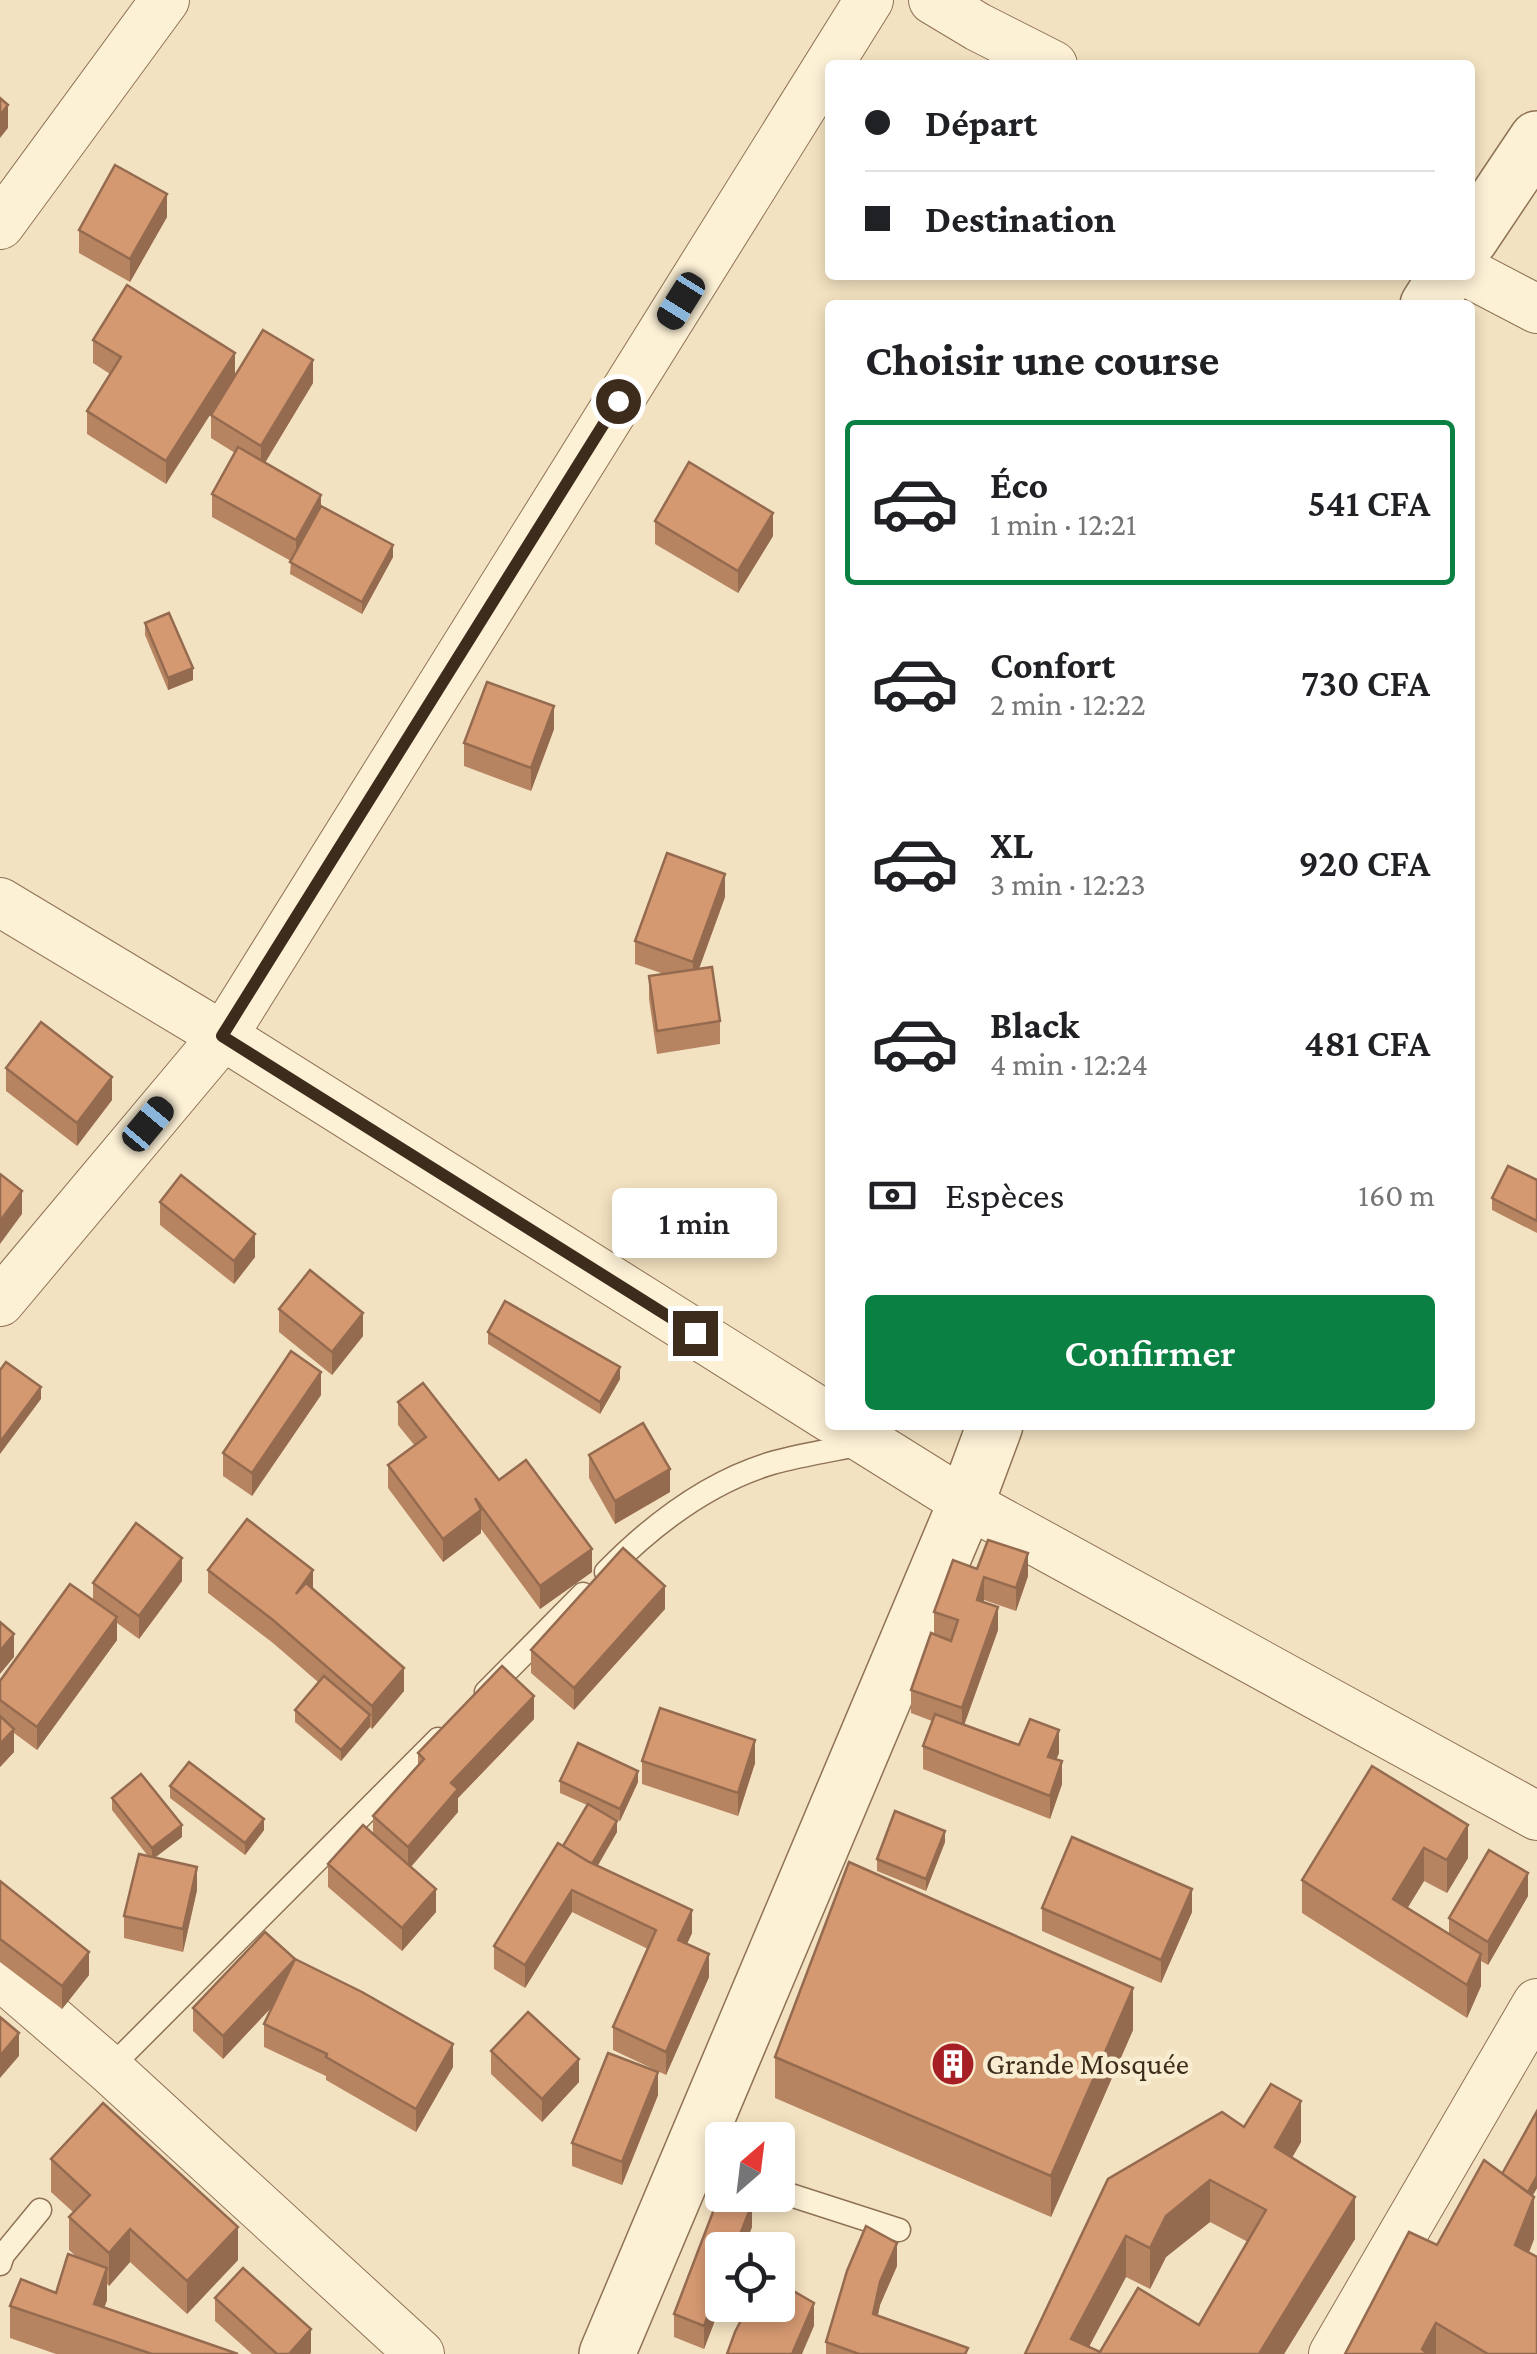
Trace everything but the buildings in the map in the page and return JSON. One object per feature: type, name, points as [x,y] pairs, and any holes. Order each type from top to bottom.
[{"type":"street","points":[[0,225],[165,0]]},
{"type":"street","points":[[831,60],[868,0]]},
{"type":"street","points":[[934,0],[984,14],[1047,60]]},
{"type":"street","points":[[0,1302],[222,1036],[825,69]]},
{"type":"street","points":[[1475,232],[1537,139]]},
{"type":"street","points":[[1475,277],[1537,309]]},
{"type":"street","points":[[0,902],[222,1036],[825,1415]]},
{"type":"street","points":[[849,1430],[966,1503],[1537,1816]]},
{"type":"street","points":[[724,2122],[992,1430]]},
{"type":"street","points":[[0,1975],[420,2354]]},
{"type":"street","points":[[1333,2354],[1537,2002]]},
{"type":"street","points":[[607,2354],[705,2169]]},
{"type":"lane","points":[[109,2070],[635,1542],[704,1492],[842,1430]]},
{"type":"lane","points":[[795,2196],[899,2230]]},
{"type":"lane","points":[[0,2264],[40,2210]]},
{"type":"place","name":"Grande Mosquée","points":[[953,2064]]},
{"type":"route","points":[[618,401],[222,1036],[695,1333]]}]
